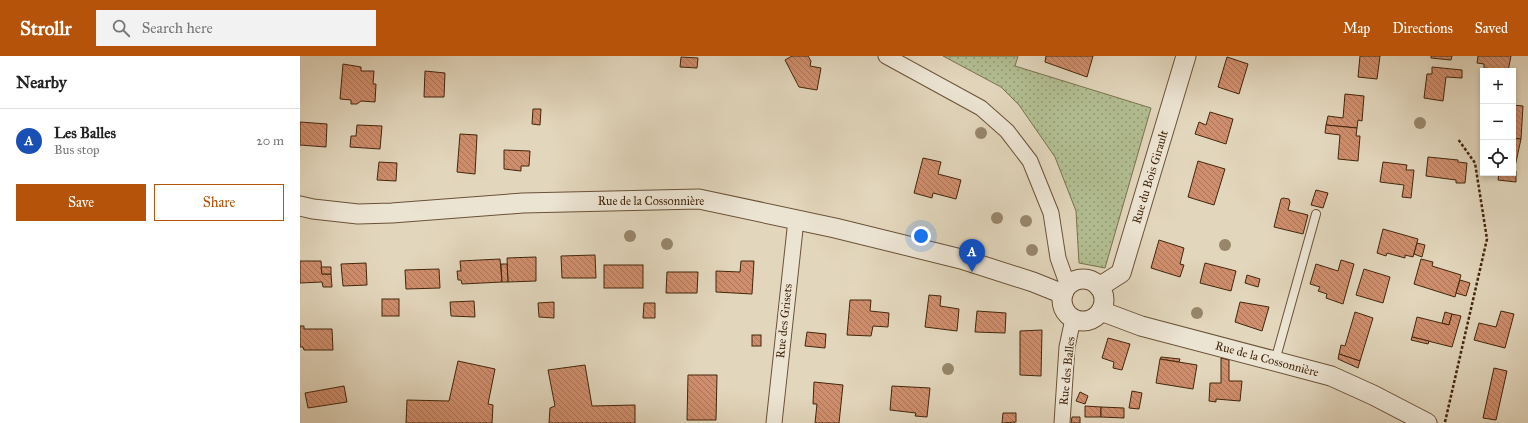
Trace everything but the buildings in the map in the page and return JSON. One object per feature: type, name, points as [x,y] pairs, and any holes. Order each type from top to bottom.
[{"type":"street","points":[[886,56],[981,108],[1007,131],[1030,161],[1051,213],[1058,258],[1066,290],[1062,301],[1064,308],[1073,319],[1085,321],[1091,319],[1100,311],[1103,299],[1099,288],[1094,283],[1080,280],[1066,290]]},
{"type":"street","name":"Rue du Bois Girault","points":[[1099,288],[1121,273],[1186,56]]},
{"type":"street","name":"Rue de la Cossonnière","points":[[300,206],[358,214],[392,213],[523,203],[699,198],[961,259],[1032,282],[1066,290]]},
{"type":"street","name":"Rue des Grisets","points":[[774,423],[796,220]]},
{"type":"street","name":"Rue de la Cossonnière","points":[[1100,311],[1141,326],[1331,376],[1373,394],[1427,423]]},
{"type":"street","name":"Rue des Balles","points":[[1062,423],[1068,347],[1073,319]]},
{"type":"lane","points":[[1275,361],[1316,214]]},
{"type":"path","points":[[1445,423],[1487,239],[1475,163],[1458,139]]},
{"type":"green space","points":[[943,56],[1018,56],[1015,66],[1151,108],[1105,268],[1079,263],[1076,211],[1055,157],[1019,105],[1001,87]]},
{"type":"place","name":"Les Balles","points":[[972,272]]}]
